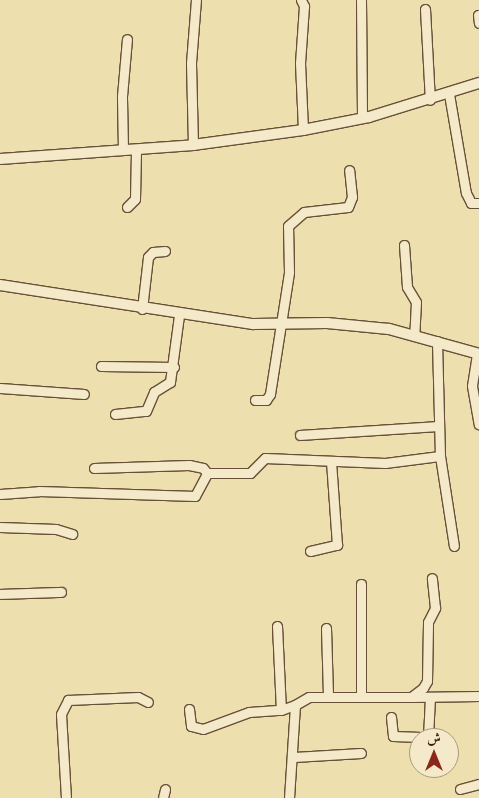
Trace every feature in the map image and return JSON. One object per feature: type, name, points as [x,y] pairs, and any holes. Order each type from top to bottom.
[{"type":"street","points":[[193,145],[190,72],[196,0]]},
{"type":"street","points":[[301,0],[304,6],[300,63],[303,130]]},
{"type":"street","points":[[361,0],[362,118]]},
{"type":"street","points":[[425,9],[430,100]]},
{"type":"street","points":[[123,150],[122,96],[127,39]]},
{"type":"street","points":[[0,158],[193,145],[303,130],[362,118],[430,100],[479,83]]},
{"type":"street","points":[[449,94],[466,192],[471,204],[479,204]]},
{"type":"street","points":[[127,207],[135,199],[136,150]]},
{"type":"street","points":[[255,400],[269,397],[289,272],[288,223],[304,212],[348,207],[352,197],[349,170]]},
{"type":"street","points":[[404,245],[406,287],[416,302],[414,335]]},
{"type":"street","points":[[142,309],[148,257],[153,252],[165,251]]},
{"type":"street","points":[[0,285],[179,315],[253,324],[352,324],[437,341],[478,354],[472,386],[479,424]]},
{"type":"street","points":[[115,414],[146,410],[152,394],[170,382],[174,367],[179,315]]},
{"type":"street","points":[[437,341],[440,456],[454,546]]},
{"type":"street","points":[[101,366],[174,367]]},
{"type":"street","points":[[0,388],[84,394]]},
{"type":"street","points":[[300,435],[438,426]]},
{"type":"street","points":[[207,474],[250,473],[265,458],[385,463],[440,456]]},
{"type":"street","points":[[310,551],[337,545],[331,462]]},
{"type":"street","points":[[94,468],[188,464],[202,468],[207,474]]},
{"type":"street","points":[[0,494],[38,491],[195,496],[207,474]]},
{"type":"street","points":[[0,527],[56,529],[72,534]]},
{"type":"street","points":[[410,697],[417,694],[427,681],[427,624],[435,608],[432,578]]},
{"type":"street","points":[[361,584],[361,696]]},
{"type":"street","points":[[0,594],[61,592]]},
{"type":"street","points":[[277,626],[281,710]]},
{"type":"street","points":[[326,628],[328,697]]},
{"type":"street","points":[[189,709],[189,724],[198,730],[213,728],[249,712],[281,710],[309,697],[479,696]]},
{"type":"street","points":[[66,798],[61,714],[68,700],[138,697],[148,702]]},
{"type":"street","points":[[391,717],[393,736],[428,737],[430,697]]},
{"type":"street","points":[[289,798],[294,757],[295,704]]},
{"type":"street","points":[[294,757],[361,753]]},
{"type":"street","points":[[460,789],[479,784]]}]
